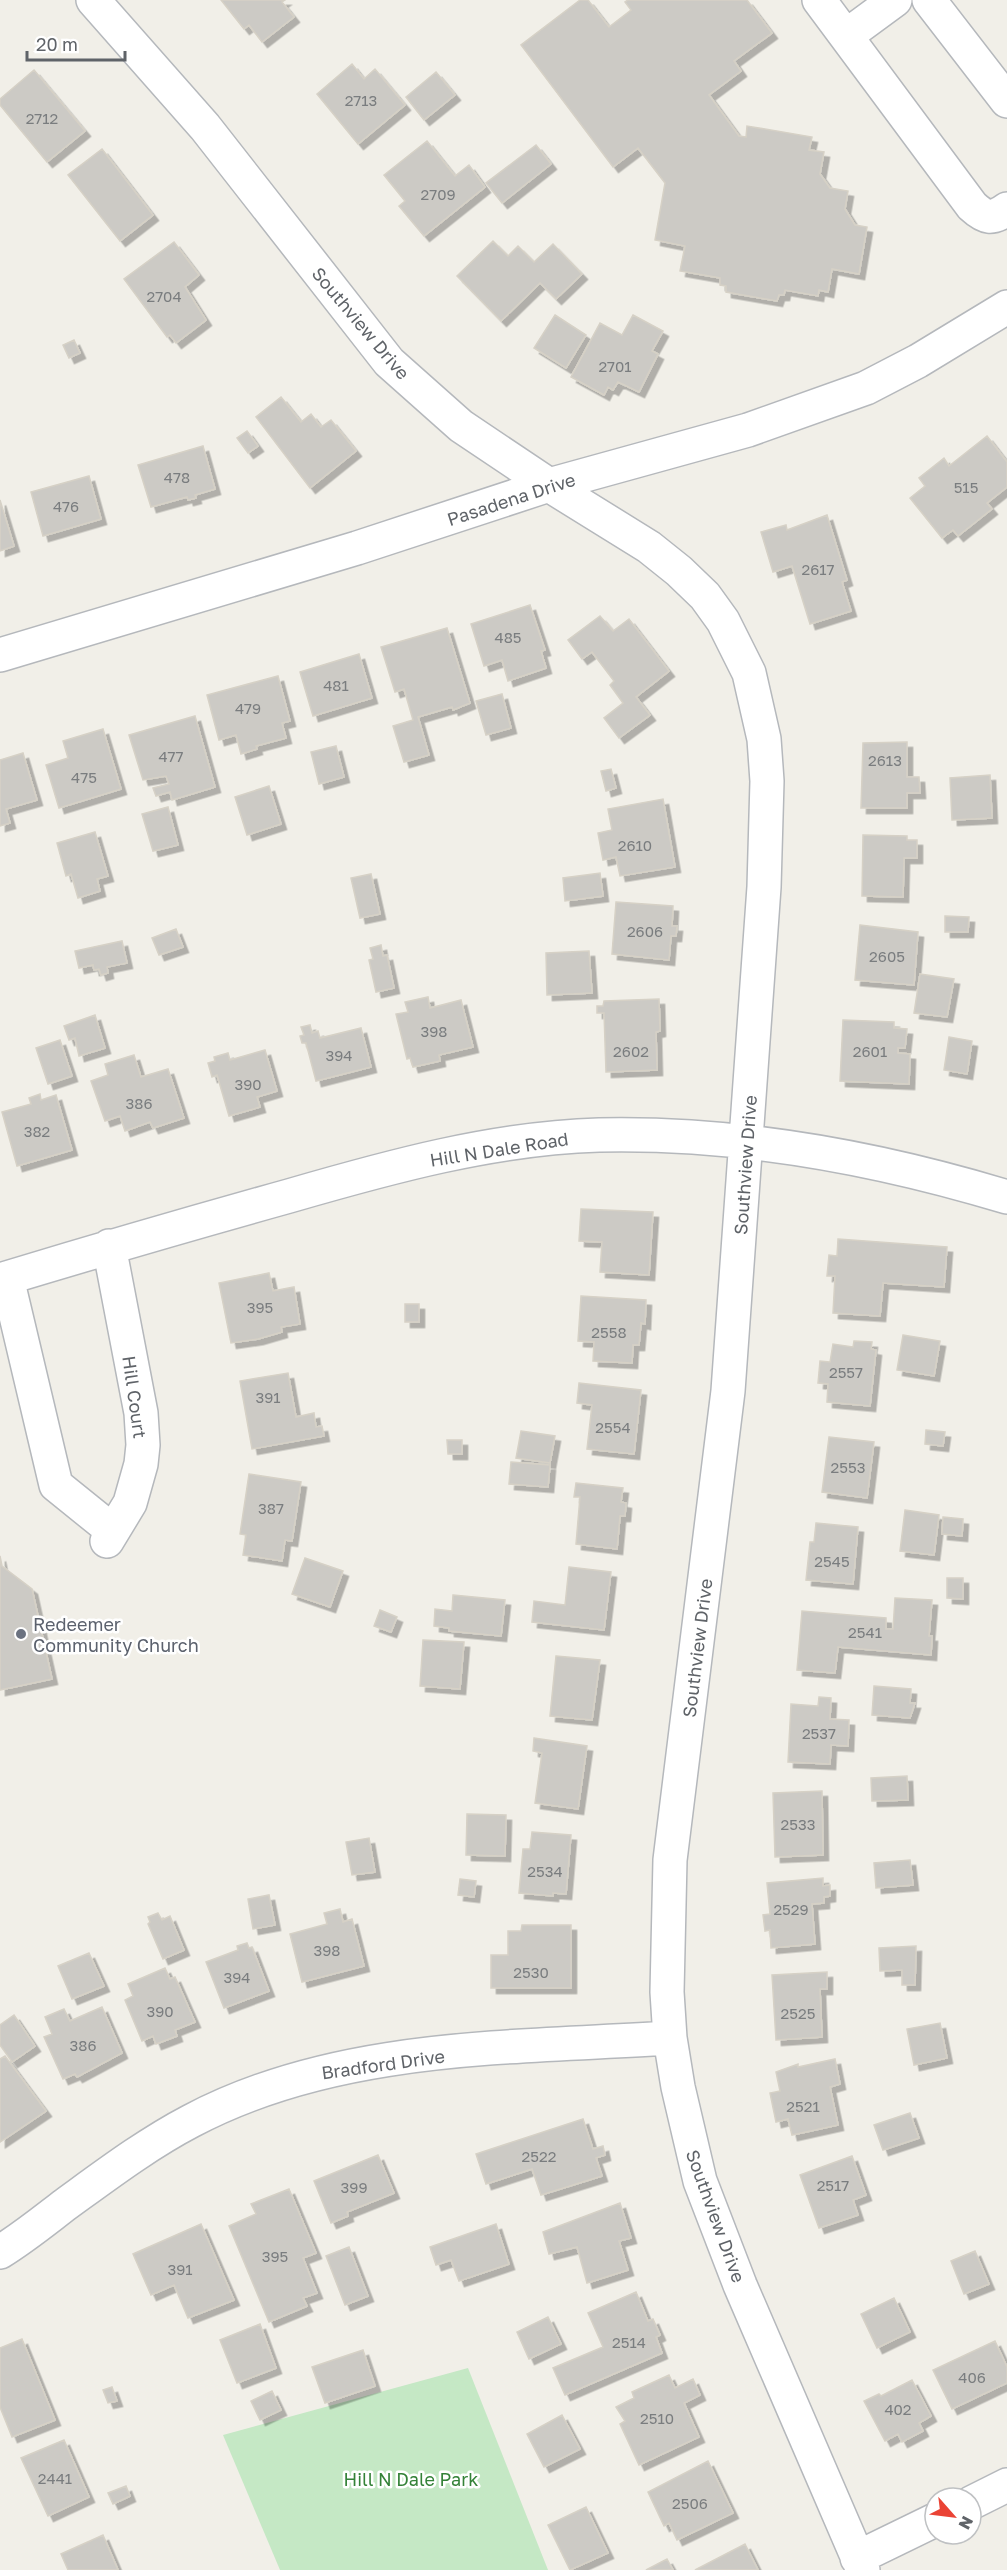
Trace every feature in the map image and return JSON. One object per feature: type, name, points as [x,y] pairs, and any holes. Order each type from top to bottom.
[{"type":"street","name":"Southview Drive","points":[[93,0],[206,127],[389,362],[461,426],[549,485],[649,547],[679,571],[705,596],[723,621],[749,673],[764,739],[767,781],[764,887],[728,1391],[670,1860],[667,1932],[670,2038],[690,2144],[700,2181],[740,2285],[860,2564]]},
{"type":"street","points":[[819,0],[972,206],[983,216],[995,217],[1007,209]]},
{"type":"street","points":[[846,36],[895,0]]},
{"type":"street","points":[[929,0],[1007,101]]},
{"type":"street","name":"Pasadena Drive","points":[[0,655],[357,548],[549,485],[748,430],[866,388],[935,351],[1007,307]]},
{"type":"street","name":"Hill N Dale Road","points":[[3,1279],[109,1246],[384,1169],[500,1145],[599,1135],[747,1140],[875,1162],[1007,1197]]},
{"type":"street","name":"Hill Court","points":[[3,1279],[56,1485],[110,1536],[130,1503],[141,1464],[143,1445],[141,1413],[109,1246]]},
{"type":"street","name":"Bradford Drive","points":[[0,2252],[102,2177],[190,2121],[246,2095],[303,2076],[365,2063],[484,2050],[670,2038]]},
{"type":"street","points":[[983,2497],[1007,2485]]},
{"type":"street","points":[[860,2564],[923,2527]]},
{"type":"green space","name":"Hill N Dale Park","points":[[468,2368],[548,2570],[280,2570],[223,2435]]},
{"type":"building","points":[[221,0],[285,0],[282,2],[294,17],[262,42],[249,25],[244,29]]},
{"type":"building","points":[[580,0],[588,0],[609,27],[631,10],[625,2],[628,0],[747,0],[772,33],[734,61],[741,71],[709,95],[739,136],[746,137],[747,126],[812,137],[809,150],[824,152],[820,174],[830,188],[848,191],[845,209],[855,225],[867,227],[859,274],[832,269],[828,292],[819,290],[818,296],[785,290],[784,295],[779,295],[777,301],[726,292],[726,286],[720,285],[720,278],[680,271],[685,246],[655,240],[665,183],[638,148],[613,167],[521,45]]},
{"type":"building","points":[[352,64],[364,79],[375,69],[405,105],[358,144],[317,94]]},
{"type":"building","points":[[34,70],[85,131],[47,162],[0,105],[0,99]]},
{"type":"building","points":[[436,72],[455,95],[424,120],[406,97]]},
{"type":"building","points":[[427,141],[455,176],[469,165],[485,187],[424,236],[399,206],[405,201],[384,175]]},
{"type":"building","points":[[536,145],[551,164],[502,203],[486,183]]},
{"type":"building","points":[[102,149],[153,215],[120,241],[68,175]]},
{"type":"building","points":[[493,241],[508,256],[518,246],[534,262],[553,244],[582,274],[556,299],[540,283],[501,321],[457,276]]},
{"type":"building","points":[[174,242],[199,275],[185,287],[206,320],[176,343],[170,335],[167,337],[124,279]]},
{"type":"building","points":[[555,315],[586,335],[566,368],[534,348]]},
{"type":"building","points":[[633,315],[663,331],[652,351],[658,354],[639,392],[618,382],[613,390],[608,387],[604,395],[571,377],[600,323],[622,335]]},
{"type":"building","points":[[74,340],[80,353],[69,358],[63,345]]},
{"type":"building","points":[[281,397],[301,422],[311,414],[321,427],[331,420],[356,451],[310,488],[256,417]]},
{"type":"building","points":[[247,431],[258,446],[248,453],[237,438]]},
{"type":"building","points":[[987,436],[1007,462],[1007,487],[987,503],[992,509],[958,536],[953,530],[942,538],[910,498],[925,486],[919,478],[944,458],[949,466]]},
{"type":"building","points":[[203,446],[215,489],[195,495],[196,498],[188,500],[187,497],[151,507],[138,465]]},
{"type":"building","points":[[89,476],[101,519],[43,536],[31,492]]},
{"type":"building","points":[[0,500],[14,546],[0,551]]},
{"type":"building","points":[[827,515],[847,580],[842,582],[851,611],[810,624],[792,566],[773,572],[761,532],[786,525],[787,530]]},
{"type":"building","points":[[530,605],[545,650],[541,651],[546,668],[508,681],[502,660],[484,666],[471,624]]},
{"type":"building","points":[[600,616],[613,631],[629,619],[669,671],[636,697],[650,715],[619,738],[604,718],[623,703],[610,685],[614,681],[592,652],[582,659],[568,640]]},
{"type":"building","points":[[447,628],[470,703],[453,710],[452,707],[418,717],[429,755],[404,762],[393,726],[413,720],[404,689],[395,692],[381,647]]},
{"type":"building","points":[[359,654],[372,698],[313,716],[300,672]]},
{"type":"building","points":[[278,676],[290,721],[282,723],[286,738],[256,746],[257,749],[241,754],[236,735],[219,740],[207,695]]},
{"type":"building","points":[[502,694],[511,728],[486,735],[476,701]]},
{"type":"building","points":[[195,716],[215,787],[172,800],[170,792],[156,796],[153,788],[169,784],[166,776],[143,780],[129,735]]},
{"type":"building","points":[[103,729],[121,789],[59,808],[46,765],[68,758],[63,741]]},
{"type":"building","points":[[907,742],[907,777],[919,777],[920,793],[907,793],[907,808],[861,808],[863,743]]},
{"type":"building","points":[[336,746],[344,777],[319,784],[311,752]]},
{"type":"building","points":[[23,753],[37,800],[6,809],[10,823],[0,826],[0,760]]},
{"type":"building","points":[[611,769],[616,788],[606,791],[601,771]]},
{"type":"building","points":[[990,775],[992,818],[952,820],[950,778]]},
{"type":"building","points":[[269,786],[281,824],[247,835],[235,797]]},
{"type":"building","points":[[663,799],[675,867],[620,876],[616,857],[603,860],[598,833],[612,830],[608,809]]},
{"type":"building","points":[[168,807],[178,845],[153,851],[142,814]]},
{"type":"building","points":[[95,832],[108,876],[97,879],[100,891],[78,898],[71,874],[66,876],[57,843]]},
{"type":"building","points":[[863,835],[907,836],[907,840],[917,840],[917,858],[904,858],[903,897],[862,896]]},
{"type":"building","points":[[600,873],[603,896],[565,901],[563,878]]},
{"type":"building","points":[[371,874],[380,914],[360,918],[351,878]]},
{"type":"building","points":[[616,902],[673,906],[672,926],[677,926],[676,936],[671,936],[669,960],[612,954]]},
{"type":"building","points":[[945,916],[969,917],[968,932],[945,932]]},
{"type":"building","points":[[860,925],[918,932],[914,985],[855,980]]},
{"type":"building","points":[[176,929],[183,947],[159,955],[152,938]]},
{"type":"building","points":[[122,941],[127,963],[107,967],[108,973],[101,975],[99,969],[94,970],[93,965],[79,968],[75,951]]},
{"type":"building","points":[[381,945],[383,956],[387,955],[394,988],[376,992],[369,960],[373,959],[370,948]]},
{"type":"building","points":[[589,951],[592,993],[547,995],[546,953]]},
{"type":"building","points":[[920,974],[954,979],[947,1017],[914,1013]]},
{"type":"building","points":[[428,997],[430,1008],[461,1000],[473,1047],[439,1055],[440,1061],[413,1067],[410,1058],[407,1059],[396,1014],[408,1012],[405,1002]]},
{"type":"building","points":[[659,999],[660,1031],[656,1032],[657,1070],[606,1072],[604,1013],[597,1013],[597,1006],[603,1006],[604,1001]]},
{"type":"building","points":[[95,1015],[105,1048],[79,1056],[75,1038],[69,1040],[64,1026]]},
{"type":"building","points":[[843,1020],[894,1022],[894,1028],[907,1029],[905,1048],[898,1048],[898,1053],[910,1054],[909,1084],[840,1081]]},
{"type":"building","points":[[310,1025],[312,1033],[318,1031],[320,1038],[361,1028],[371,1067],[316,1081],[306,1043],[302,1043],[300,1036],[304,1035],[301,1027]]},
{"type":"building","points":[[949,1037],[972,1041],[967,1074],[944,1070]]},
{"type":"building","points":[[60,1040],[72,1076],[48,1084],[36,1048]]},
{"type":"building","points":[[265,1050],[277,1091],[257,1097],[260,1107],[229,1116],[217,1075],[212,1077],[208,1063],[215,1061],[214,1057],[228,1053],[230,1060]]},
{"type":"building","points":[[134,1055],[141,1077],[168,1069],[184,1118],[153,1128],[150,1122],[125,1131],[120,1116],[105,1121],[91,1081],[108,1075],[105,1064]]},
{"type":"building","points":[[40,1094],[41,1100],[56,1095],[72,1150],[17,1166],[2,1112],[31,1104],[29,1098]]},
{"type":"building","points":[[581,1209],[653,1212],[649,1275],[600,1272],[602,1242],[579,1241]]},
{"type":"building","points":[[838,1239],[947,1247],[944,1287],[883,1283],[880,1316],[833,1313],[835,1276],[827,1276],[829,1255],[837,1256]]},
{"type":"building","points":[[269,1273],[273,1291],[294,1287],[300,1324],[281,1327],[282,1332],[258,1339],[231,1343],[219,1283]]},
{"type":"building","points":[[581,1296],[646,1300],[645,1324],[641,1323],[639,1345],[633,1345],[632,1363],[593,1361],[594,1342],[578,1341]]},
{"type":"building","points":[[405,1304],[419,1304],[419,1322],[405,1322]]},
{"type":"building","points":[[903,1335],[940,1341],[934,1376],[897,1370]]},
{"type":"building","points":[[854,1341],[872,1342],[871,1349],[876,1350],[870,1406],[827,1402],[828,1384],[818,1383],[820,1361],[830,1362],[833,1344],[853,1347]]},
{"type":"building","points":[[288,1373],[296,1417],[314,1413],[316,1427],[322,1426],[324,1436],[252,1449],[240,1381]]},
{"type":"building","points":[[579,1383],[641,1390],[634,1454],[587,1449],[592,1405],[577,1403]]},
{"type":"building","points":[[926,1430],[945,1432],[943,1446],[925,1444]]},
{"type":"building","points":[[521,1431],[555,1436],[550,1463],[516,1458]]},
{"type":"building","points":[[829,1437],[874,1442],[867,1498],[822,1492]]},
{"type":"building","points":[[447,1440],[462,1440],[462,1454],[448,1454]]},
{"type":"building","points":[[511,1462],[550,1465],[548,1487],[509,1484]]},
{"type":"building","points":[[249,1474],[301,1482],[292,1541],[285,1540],[282,1561],[243,1555],[246,1535],[240,1534]]},
{"type":"building","points":[[576,1483],[623,1488],[621,1502],[626,1503],[625,1516],[620,1516],[617,1549],[576,1544],[580,1497],[574,1497]]},
{"type":"building","points":[[905,1510],[939,1515],[934,1555],[900,1551]]},
{"type":"building","points":[[943,1517],[963,1519],[962,1536],[942,1534]]},
{"type":"building","points":[[816,1523],[858,1527],[853,1584],[806,1580],[810,1542],[814,1542]]},
{"type":"building","name":"Redeemer Community Church","points":[[0,1556],[2,1566],[32,1589],[52,1679],[0,1690]]},
{"type":"building","points":[[305,1558],[343,1571],[330,1607],[292,1594]]},
{"type":"building","points":[[569,1567],[611,1572],[604,1630],[532,1622],[534,1601],[565,1605]]},
{"type":"building","points":[[947,1578],[963,1578],[963,1599],[947,1598]]},
{"type":"building","points":[[453,1595],[505,1600],[501,1636],[449,1631],[449,1628],[434,1626],[435,1609],[452,1611]]},
{"type":"building","points":[[895,1598],[932,1600],[929,1636],[932,1636],[931,1655],[838,1647],[835,1673],[797,1670],[802,1611],[886,1618],[886,1629],[893,1629]]},
{"type":"building","points":[[380,1610],[397,1617],[391,1632],[374,1626]]},
{"type":"building","points":[[423,1640],[464,1642],[460,1689],[420,1686]]},
{"type":"building","points":[[556,1656],[600,1660],[592,1720],[550,1716]]},
{"type":"building","points":[[874,1686],[911,1689],[910,1703],[915,1703],[910,1718],[872,1715]]},
{"type":"building","points":[[819,1697],[831,1698],[830,1719],[849,1720],[848,1746],[831,1745],[830,1764],[788,1762],[791,1704],[818,1706]]},
{"type":"building","points":[[534,1738],[587,1746],[578,1809],[535,1803],[542,1753],[533,1751]]},
{"type":"building","points":[[907,1776],[908,1800],[872,1801],[871,1778]]},
{"type":"building","points":[[822,1791],[823,1855],[775,1857],[773,1793]]},
{"type":"building","points":[[467,1814],[506,1815],[505,1856],[466,1855]]},
{"type":"building","points":[[532,1832],[571,1835],[566,1894],[553,1893],[553,1896],[519,1893],[523,1849],[530,1849]]},
{"type":"building","points":[[369,1838],[375,1872],[352,1875],[346,1842]]},
{"type":"building","points":[[910,1860],[913,1885],[876,1888],[874,1863]]},
{"type":"building","points":[[823,1878],[823,1886],[830,1885],[830,1896],[824,1897],[824,1903],[812,1904],[815,1944],[771,1948],[770,1930],[765,1931],[763,1915],[770,1914],[767,1883]]},
{"type":"building","points":[[460,1879],[476,1881],[474,1897],[458,1895]]},
{"type":"building","points":[[269,1895],[275,1925],[253,1929],[248,1899]]},
{"type":"building","points":[[340,1909],[343,1922],[352,1919],[364,1966],[302,1982],[290,1934],[327,1924],[324,1913]]},
{"type":"building","points":[[158,1913],[162,1920],[170,1916],[184,1950],[163,1959],[148,1924],[150,1922],[148,1917]]},
{"type":"building","points":[[522,1925],[571,1925],[571,1988],[491,1988],[491,1955],[508,1955],[508,1931],[521,1931]]},
{"type":"building","points":[[247,1943],[249,1948],[252,1947],[269,1991],[224,2008],[206,1962],[238,1950],[237,1946]]},
{"type":"building","points":[[916,1946],[915,1985],[902,1985],[902,1970],[880,1971],[879,1948]]},
{"type":"building","points":[[89,1953],[104,1986],[72,1999],[58,1966]]},
{"type":"building","points":[[165,1968],[170,1979],[175,1977],[195,2022],[175,2030],[177,2036],[156,2044],[153,2036],[142,2041],[125,2000],[133,1996],[128,1984]]},
{"type":"building","points":[[827,1972],[827,1989],[820,1989],[822,2037],[776,2040],[772,1975]]},
{"type":"building","points":[[102,2007],[122,2053],[77,2077],[75,2074],[63,2079],[44,2037],[52,2034],[45,2017],[64,2009],[70,2021]]},
{"type":"building","points":[[14,2015],[35,2046],[12,2062],[0,2045],[0,2025]]},
{"type":"building","points":[[940,2023],[947,2058],[914,2065],[907,2029]]},
{"type":"building","points":[[5,2056],[46,2111],[0,2142],[0,2059]]},
{"type":"building","points":[[835,2059],[840,2084],[830,2087],[838,2125],[792,2135],[788,2119],[776,2122],[770,2093],[780,2091],[776,2072],[798,2064],[798,2067]]},
{"type":"building","points":[[910,2113],[919,2138],[883,2150],[874,2125]]},
{"type":"building","points":[[583,2119],[593,2149],[603,2146],[605,2155],[596,2158],[602,2176],[541,2195],[532,2169],[486,2184],[476,2154]]},
{"type":"building","points":[[378,2155],[394,2193],[347,2212],[348,2216],[331,2223],[314,2181]]},
{"type":"building","points":[[852,2156],[866,2195],[853,2200],[858,2215],[819,2228],[800,2175]]},
{"type":"building","points":[[289,2189],[316,2253],[303,2258],[317,2293],[303,2298],[307,2306],[269,2322],[229,2226],[256,2214],[251,2204]]},
{"type":"building","points":[[620,2203],[631,2238],[619,2241],[628,2270],[587,2283],[577,2247],[549,2254],[543,2232]]},
{"type":"building","points":[[201,2224],[234,2300],[188,2318],[174,2285],[151,2295],[133,2254]]},
{"type":"building","points":[[496,2224],[509,2264],[459,2281],[451,2260],[436,2265],[430,2247]]},
{"type":"building","points":[[349,2247],[368,2296],[345,2305],[326,2256]]},
{"type":"building","points":[[975,2251],[989,2284],[964,2294],[951,2261]]},
{"type":"building","points":[[636,2292],[648,2321],[653,2319],[660,2335],[656,2337],[662,2353],[565,2395],[553,2368],[603,2347],[588,2313]]},
{"type":"building","points":[[894,2298],[910,2332],[877,2348],[861,2314]]},
{"type":"building","points":[[548,2317],[561,2344],[529,2359],[517,2332]]},
{"type":"building","points":[[260,2324],[276,2368],[237,2383],[220,2340]]},
{"type":"building","points":[[22,2339],[55,2420],[12,2437],[0,2407],[0,2348]]},
{"type":"building","points":[[995,2341],[1007,2367],[1007,2383],[952,2409],[933,2370]]},
{"type":"building","points":[[363,2350],[375,2386],[325,2403],[312,2367]]},
{"type":"building","points":[[669,2375],[675,2388],[693,2379],[700,2395],[684,2403],[699,2437],[639,2465],[620,2424],[625,2421],[616,2407],[634,2398],[632,2392]]},
{"type":"building","points":[[912,2380],[931,2416],[919,2423],[923,2431],[902,2442],[898,2434],[885,2441],[864,2401],[879,2394],[881,2396]]},
{"type":"building","points":[[112,2387],[117,2401],[108,2403],[103,2390]]},
{"type":"building","points":[[272,2391],[281,2410],[260,2420],[251,2401]]},
{"type":"building","points":[[562,2415],[580,2449],[544,2467],[527,2434]]},
{"type":"building","points":[[64,2440],[89,2497],[48,2516],[21,2458]]},
{"type":"building","points":[[708,2461],[733,2513],[677,2540],[669,2523],[664,2526],[648,2492]]},
{"type":"building","points":[[126,2486],[130,2496],[113,2504],[108,2493]]},
{"type":"building","points":[[586,2507],[608,2553],[570,2570],[548,2525]]},
{"type":"building","points":[[103,2535],[118,2570],[68,2570],[61,2554]]},
{"type":"building","points":[[745,2544],[758,2570],[695,2570]]},
{"type":"building","points":[[667,2559],[673,2570],[646,2570]]},
{"type":"place","name":"Redeemer Community Church","points":[[21,1634]]}]
